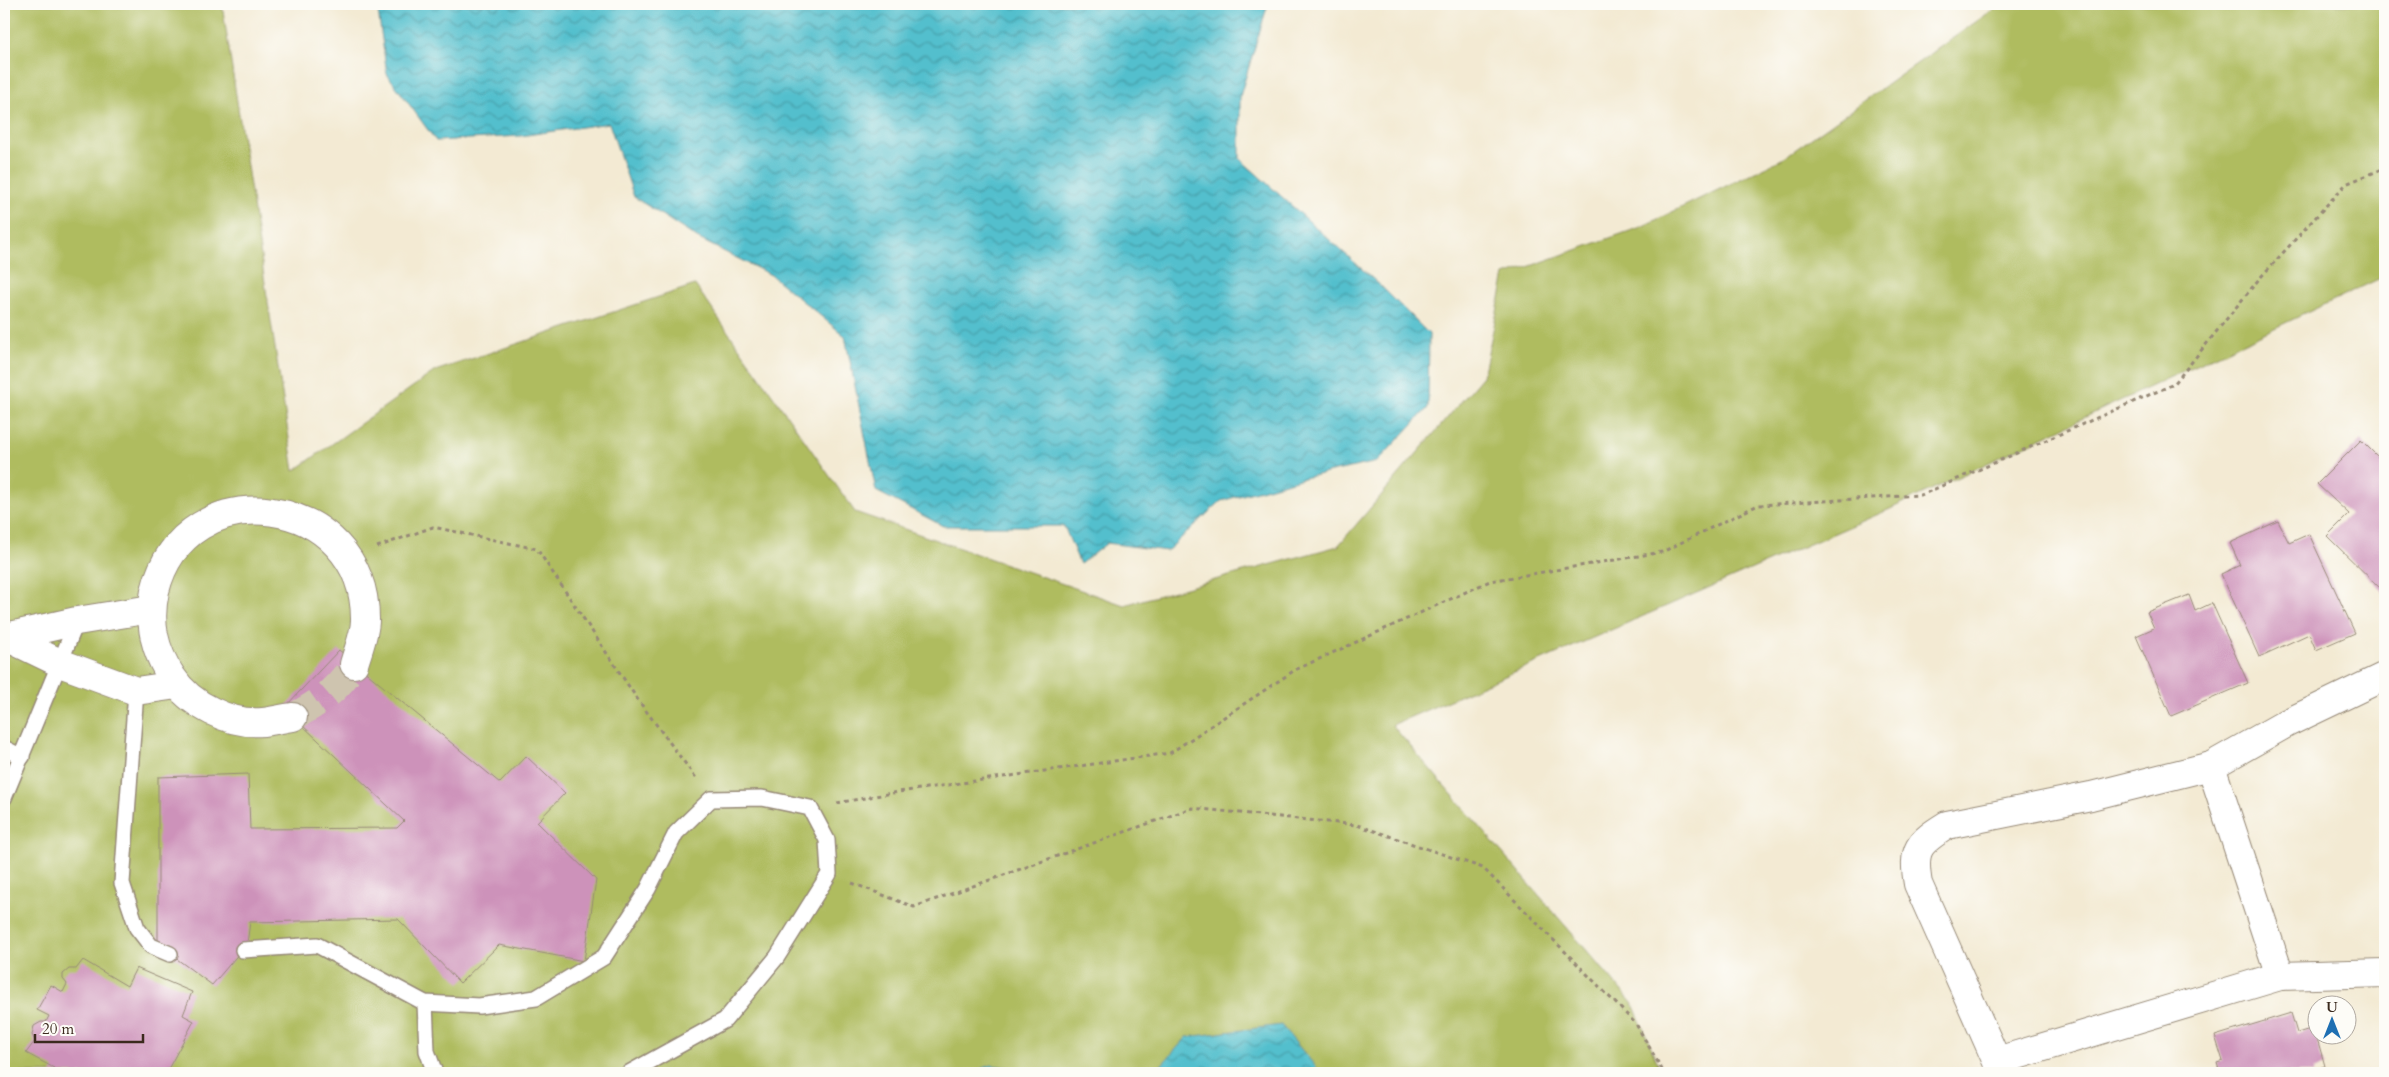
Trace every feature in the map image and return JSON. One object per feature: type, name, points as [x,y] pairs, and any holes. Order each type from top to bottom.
[{"type":"street","points":[[293,716],[262,722],[230,718],[200,705],[177,685],[162,662],[153,636],[151,609],[160,572],[182,540],[214,518],[250,509],[288,513],[322,530],[348,558],[362,588],[366,621],[354,664]]},
{"type":"street","points":[[5,637],[77,621],[151,609]]},
{"type":"street","points":[[5,637],[60,663],[136,691],[177,685]]},
{"type":"street","points":[[2385,676],[2287,723],[2211,766],[2091,796],[1947,825],[1928,837],[1917,848],[1914,864],[1918,884],[2000,1067],[2280,976],[2385,973]]},
{"type":"street","points":[[2211,766],[2280,976]]},
{"type":"lane","points":[[4,798],[77,621]]},
{"type":"lane","points":[[136,691],[122,883],[137,928],[150,946],[170,954]]},
{"type":"lane","points":[[4,748],[22,757]]},
{"type":"lane","points":[[243,950],[318,945],[425,1003],[478,1006],[536,998],[604,957],[648,889],[676,833],[712,799],[762,798],[810,808],[827,840],[828,874],[777,957],[725,1020],[629,1073]]},
{"type":"lane","points":[[425,1003],[427,1051],[435,1073]]},
{"type":"path","points":[[810,808],[892,793],[1170,753],[1295,670],[1490,581],[1662,552],[1758,505],[1921,495],[2174,384],[2259,280],[2346,184],[2385,168]]},
{"type":"path","points":[[348,558],[433,527],[537,549],[638,700],[712,799]]},
{"type":"path","points":[[828,874],[914,907],[1192,808],[1357,825],[1483,868],[1636,1024],[1664,1073]]},
{"type":"green space","points":[[4,4],[222,4],[294,471],[435,371],[695,285],[855,512],[1124,605],[1338,546],[1483,376],[1505,275],[1641,227],[1782,159],[2001,4],[2385,4],[2385,276],[1888,510],[1392,725],[1633,1004],[1662,1073],[4,1073]]},
{"type":"water","points":[[377,4],[1268,4],[1240,96],[1240,159],[1383,288],[1429,334],[1428,408],[1377,462],[1303,478],[1221,501],[1167,551],[1107,543],[1080,564],[1064,526],[943,526],[876,491],[845,336],[771,275],[697,238],[634,197],[609,123],[520,136],[436,141],[387,74]]},
{"type":"water","points":[[1281,1025],[1321,1073],[1154,1073],[1187,1037]]},
{"type":"water","points":[[991,1065],[1051,1073],[970,1073]]},
{"type":"building","points":[[2361,440],[2385,464],[2385,593],[2327,536],[2349,514],[2317,484]]},
{"type":"building","points":[[2278,521],[2289,543],[2309,534],[2355,633],[2316,650],[2309,634],[2259,657],[2221,574],[2240,565],[2230,543]]},
{"type":"building","points":[[2189,595],[2195,611],[2212,603],[2248,683],[2171,716],[2136,636],[2154,628],[2147,612]]},
{"type":"building","points":[[339,650],[500,783],[526,756],[565,793],[537,822],[596,880],[584,961],[499,945],[460,983],[398,919],[250,922],[247,944],[212,985],[158,945],[158,777],[248,774],[250,829],[397,828],[404,821],[284,708]]},
{"type":"building","points":[[83,960],[127,986],[136,968],[192,992],[183,1015],[194,1021],[166,1073],[51,1073],[54,1068],[26,1053],[35,1041],[32,1035],[34,1026],[41,1022],[46,1022],[49,1016],[37,1010],[51,985],[63,992],[67,984],[63,979],[63,974],[69,969],[76,969]]},
{"type":"building","points":[[2291,1013],[2297,1033],[2306,1030],[2306,1044],[2319,1044],[2325,1066],[2313,1070],[2314,1073],[2220,1073],[2217,1063],[2223,1061],[2215,1036]]},
{"type":"tunnel","points":[[293,717],[328,695],[354,664]]}]
